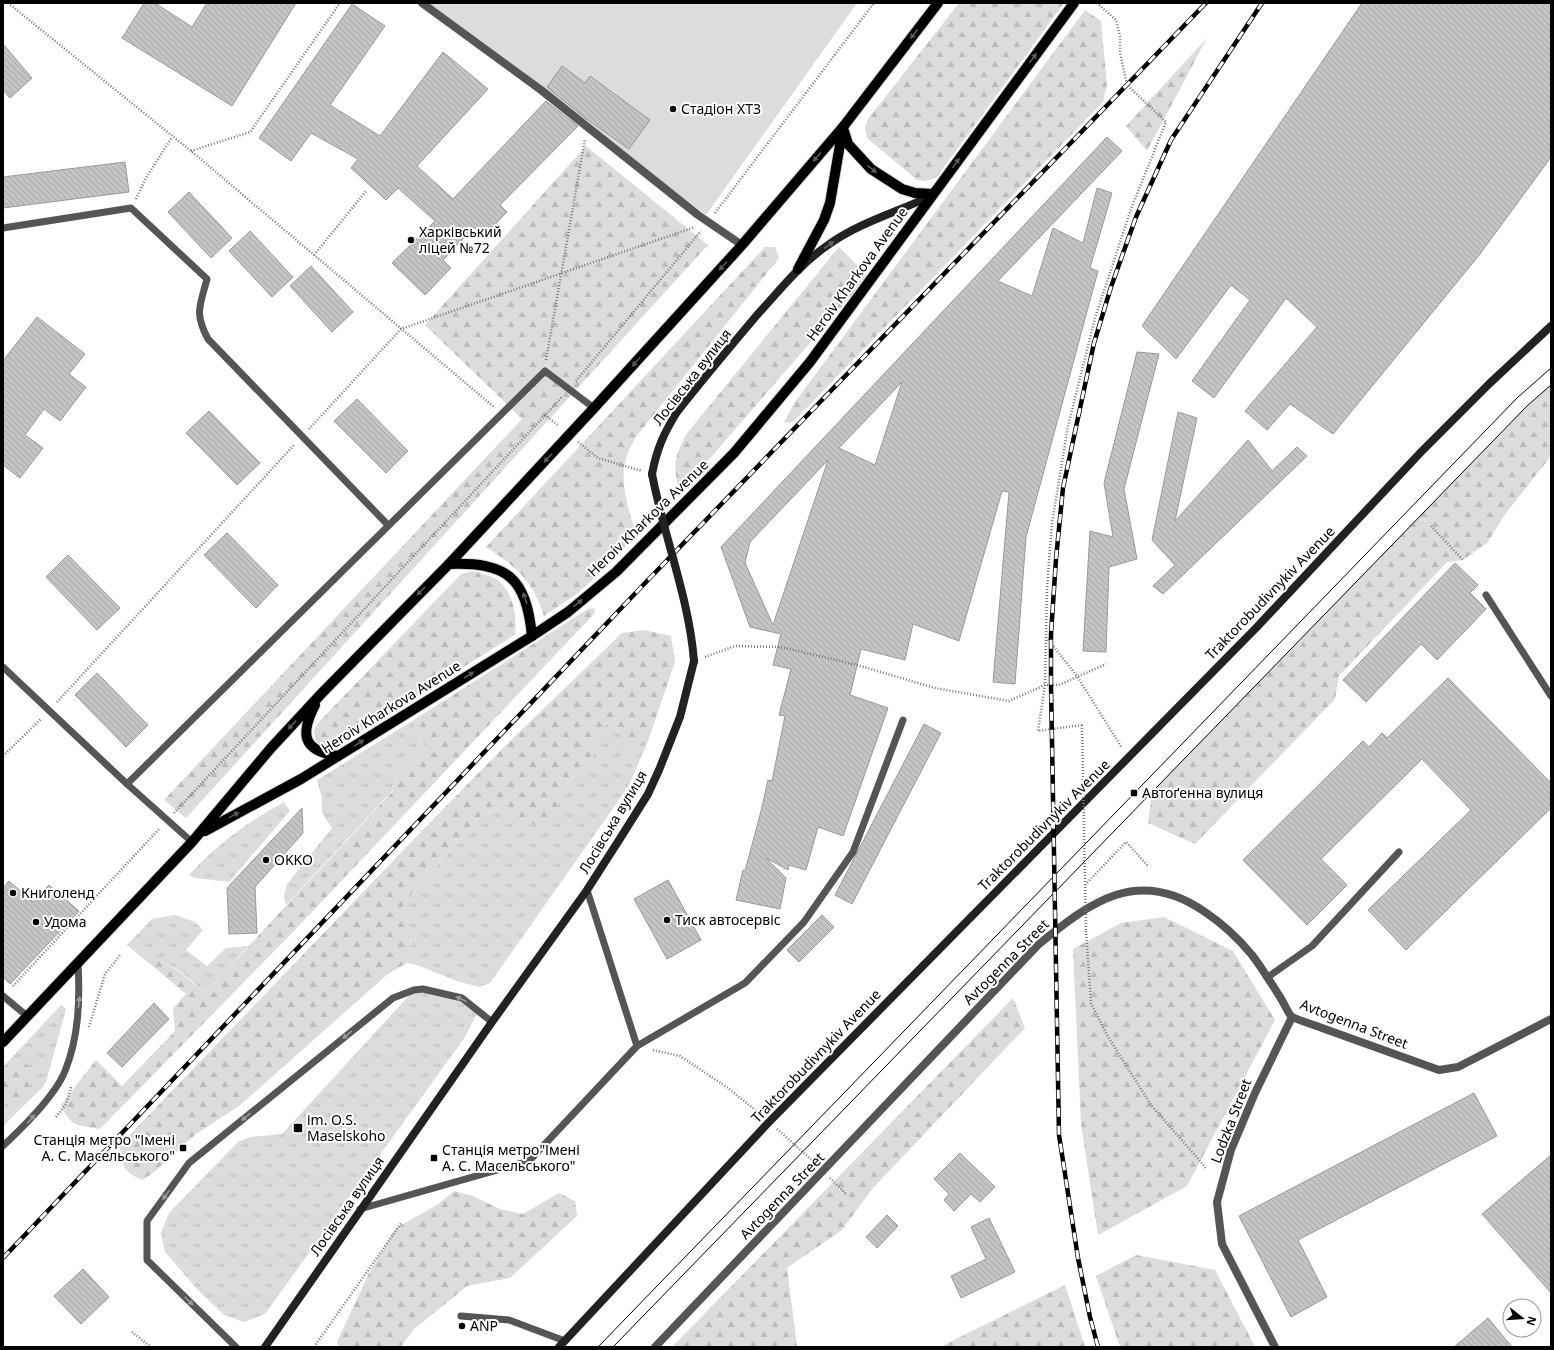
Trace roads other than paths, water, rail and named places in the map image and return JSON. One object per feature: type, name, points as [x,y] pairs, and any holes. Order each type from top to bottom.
[{"type":"main road","name":"Heroiv Kharkova Avenue","points":[[3,1042],[200,834],[271,748],[321,694],[448,564],[594,408],[742,245],[843,127],[938,3]]},
{"type":"main road","name":"Heroiv Kharkova Avenue","points":[[200,834],[301,779],[532,636],[568,612],[616,572],[734,453],[810,362],[1074,3]]},
{"type":"main road","name":"Heroiv Kharkova Avenue","points":[[843,127],[848,144],[871,169],[902,189],[916,194],[933,194]]},
{"type":"main road","points":[[798,268],[824,220],[830,203],[843,127]]},
{"type":"main road","name":"Лосівська вулиця","points":[[265,1347],[360,1209],[587,890],[648,794],[659,770],[680,717],[694,662],[692,632],[657,499],[652,474],[662,435],[677,412],[798,268],[828,244],[845,234],[868,222],[907,208],[933,194]]},
{"type":"main road","name":"Traktorobudivnykiv Avenue","points":[[562,1344],[769,1122],[1256,628],[1421,452],[1489,384],[1551,326]]},
{"type":"main road","points":[[448,564],[484,564],[501,570],[514,580],[522,592],[530,614],[532,636]]},
{"type":"main road","points":[[321,694],[307,725],[307,739],[311,747],[318,751],[338,756]]},
{"type":"street","points":[[422,3],[541,90],[709,222],[742,245]]},
{"type":"street","name":"Avtogenna Street","points":[[655,1347],[1038,945],[1074,917],[1111,897],[1136,890],[1149,889],[1163,891],[1181,897],[1216,919],[1234,934],[1268,977],[1292,1016],[1439,1070],[1458,1067],[1551,1019]]},
{"type":"street","name":"Lodzka Street","points":[[1275,1347],[1222,1244],[1217,1202],[1231,1150],[1254,1093],[1292,1016]]},
{"type":"lane","points":[[3,228],[131,208],[207,278],[199,310],[200,324],[208,339],[388,525]]},
{"type":"lane","points":[[127,784],[545,371],[594,408]]},
{"type":"lane","points":[[1486,595],[1551,696]]},
{"type":"lane","points":[[3,667],[127,784],[192,842]]},
{"type":"lane","points":[[360,1209],[529,1162],[637,1046],[745,983],[804,922],[853,852],[903,720]]},
{"type":"lane","points":[[1268,977],[1312,946],[1399,852]]},
{"type":"lane","points":[[587,890],[637,1046]]},
{"type":"lane","points":[[3,1146],[30,1120],[65,1072],[73,1044],[80,998],[78,963]]},
{"type":"lane","points":[[236,1347],[147,1260],[147,1221],[189,1163],[393,998],[414,990],[423,989],[462,998],[492,1022]]},
{"type":"lane","points":[[3,996],[27,1016]]},
{"type":"lane","points":[[461,1316],[509,1320],[562,1344]]},
{"type":"tram line","points":[[598,1347],[1517,398],[1551,368]]},
{"type":"tram line","points":[[613,1347],[1527,406],[1551,385]]},
{"type":"railway","points":[[3,1258],[647,581],[1206,3]]},
{"type":"railway","points":[[1098,1347],[1090,1317],[1078,1258],[1059,1135],[1051,634],[1063,488],[1094,343],[1111,287],[1136,217],[1171,140],[1262,3]]},
{"type":"place","name":"Стадіон ХТЗ","points":[[673,109]]},
{"type":"place","name":"Харківський ліцей №72","points":[[411,240]]},
{"type":"place","name":"Автоґенна вулиця","points":[[1134,793]]},
{"type":"place","name":"OKKO","points":[[266,860]]},
{"type":"place","name":"Книголенд","points":[[13,893]]},
{"type":"place","name":"Тиск автосервіс","points":[[667,920]]},
{"type":"place","name":"Удома","points":[[36,922]]},
{"type":"place","name":"іm. O.S. Maselskoho","points":[[298,1128]]},
{"type":"place","name":"Станція метро \"Імені А. С. Масельського\"","points":[[183,1148]]},
{"type":"place","name":"Станція метро\"Імені А. С. Масельського\"","points":[[434,1158]]},
{"type":"place","name":"ANP","points":[[462,1326]]}]
